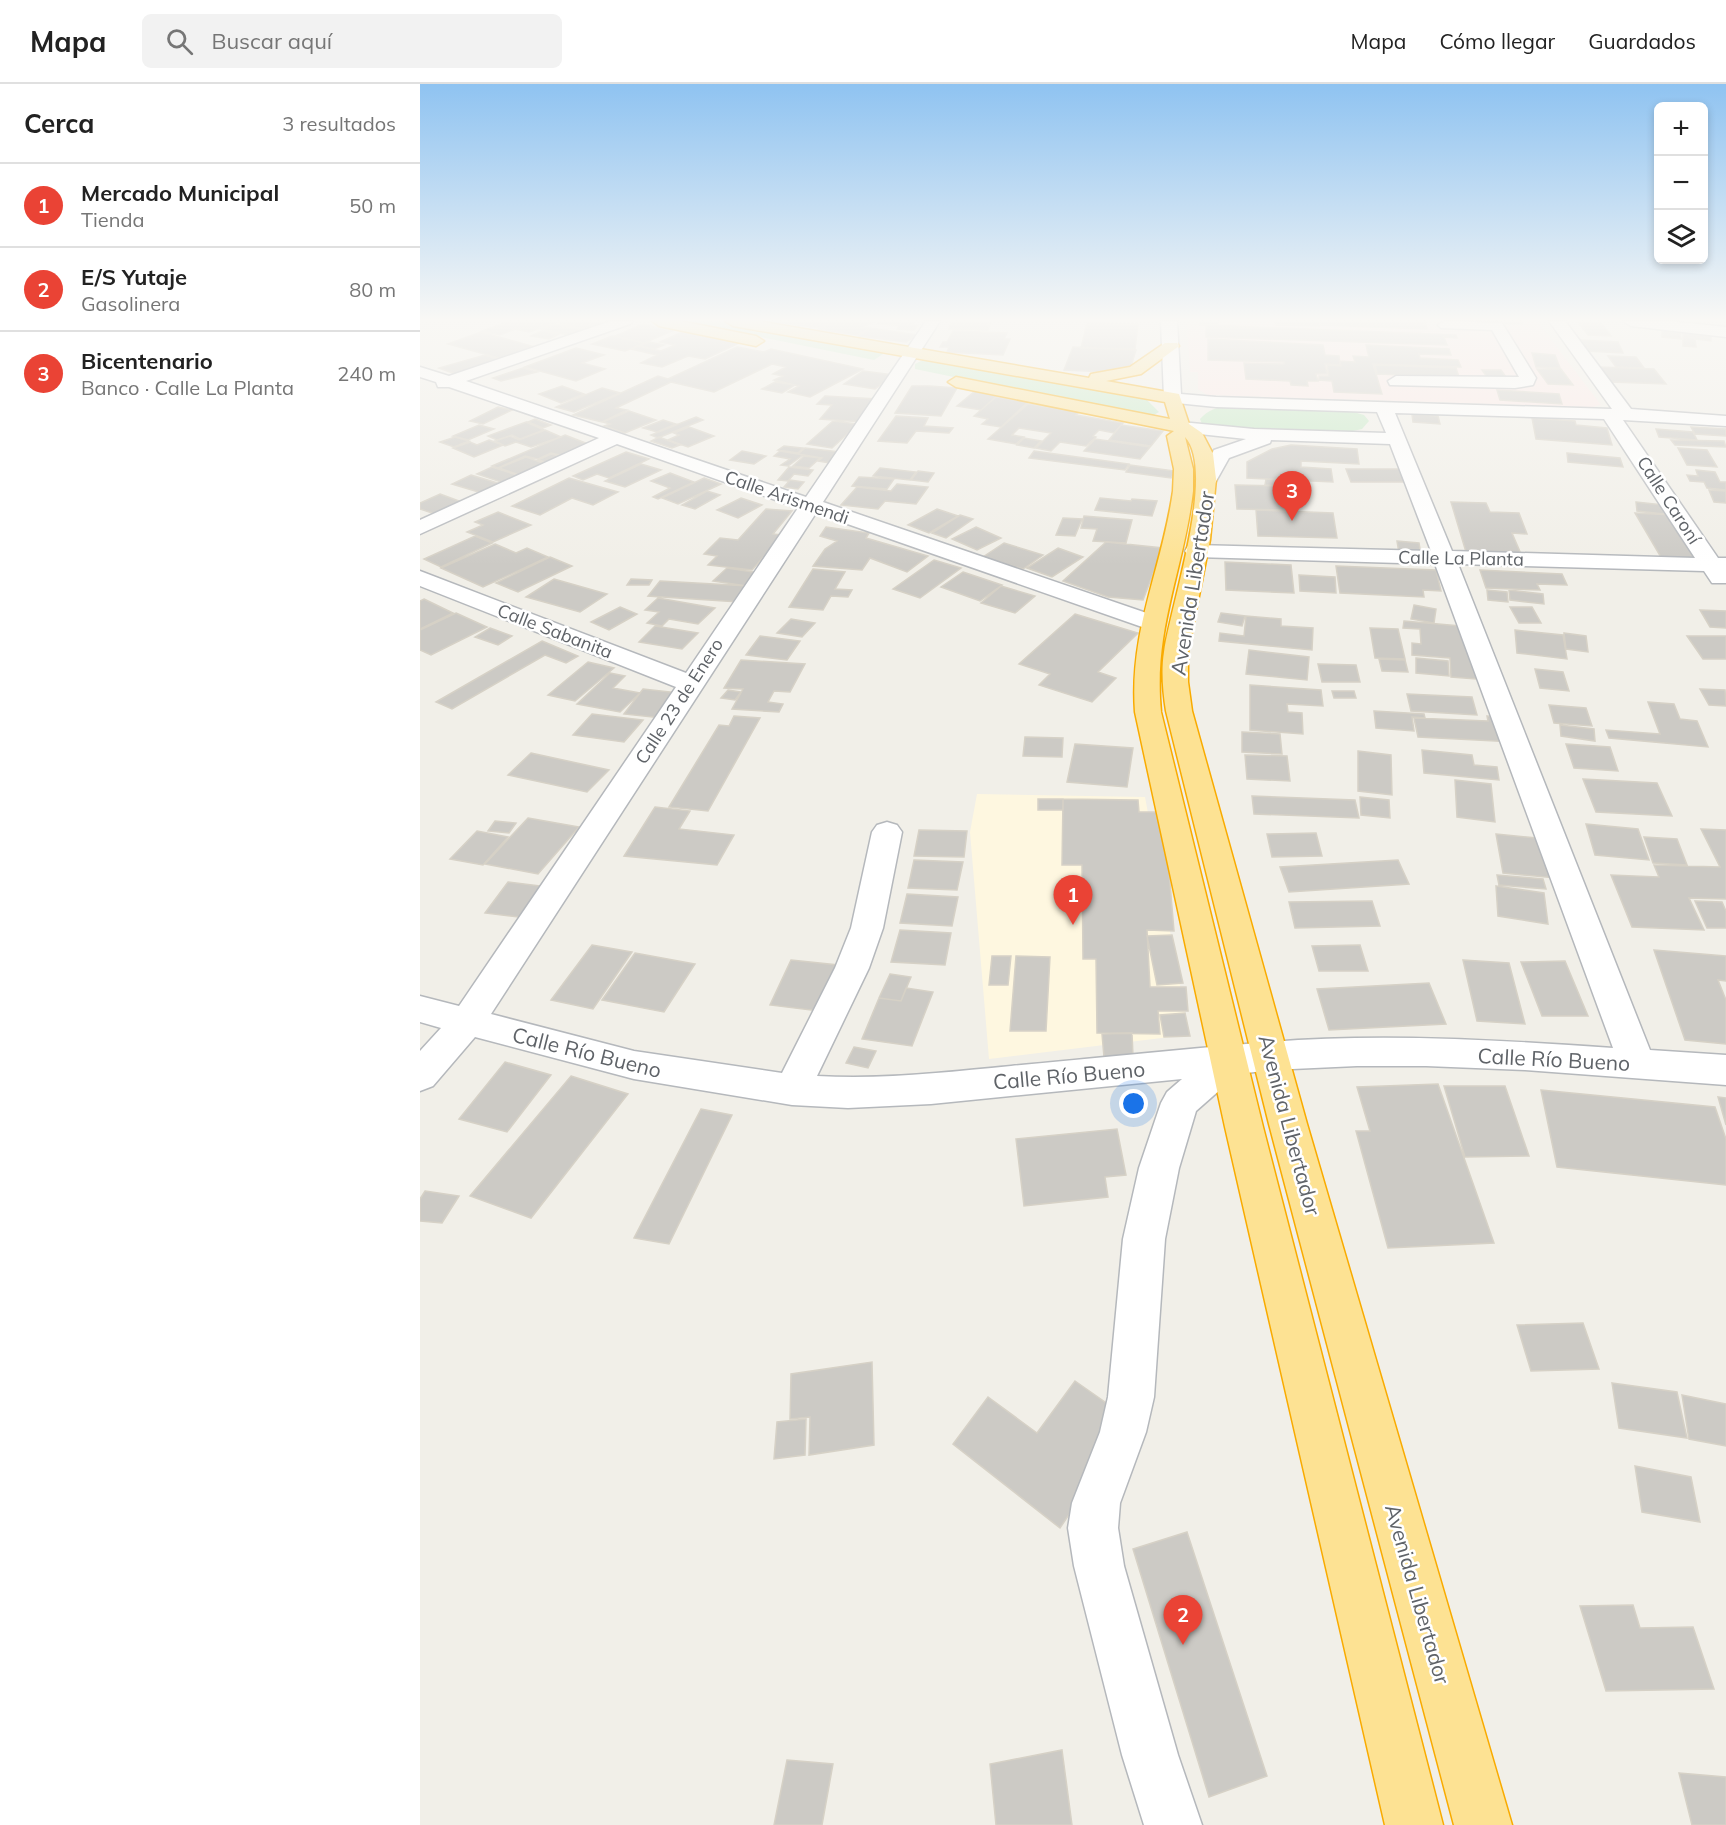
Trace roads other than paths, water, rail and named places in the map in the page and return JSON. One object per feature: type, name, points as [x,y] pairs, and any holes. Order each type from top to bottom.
[{"type":"highway","points":[[1108,402],[1177,412]]},
{"type":"highway","points":[[1143,402],[1177,412]]},
{"type":"highway","name":"Avenida Libertador","points":[[1177,412],[1196,437],[1203,454],[1208,479],[1204,515],[1176,653],[1176,694],[1250,1058],[1414,1825]]},
{"type":"highway","name":"Avenida Libertador","points":[[1177,412],[1175,438],[1181,454],[1184,478],[1180,513],[1153,623],[1146,673],[1148,712],[1250,1058],[1288,1124],[1483,1825]]},
{"type":"street","name":"Calle Arismendi","points":[[512,402],[1153,623]]},
{"type":"street","name":"Calle 23 de Enero","points":[[420,1076],[467,1022],[878,402]]},
{"type":"street","points":[[1176,402],[1177,412]]},
{"type":"street","points":[[1177,412],[1215,402]]},
{"type":"street","points":[[1224,402],[1618,414],[1726,421]]},
{"type":"street","points":[[1476,402],[1480,410]]},
{"type":"street","name":"Calle Caroní","points":[[1610,402],[1719,565],[1726,587]]},
{"type":"street","points":[[1384,407],[1637,1064]]},
{"type":"street","points":[[1177,412],[1286,435],[1397,439]]},
{"type":"street","points":[[1208,479],[1221,454],[1247,443],[1286,435]]},
{"type":"street","points":[[420,528],[615,438]]},
{"type":"street","name":"Calle La Planta","points":[[1196,551],[1719,565]]},
{"type":"street","name":"Calle Sabanita","points":[[420,578],[691,684]]},
{"type":"street","points":[[792,1089],[852,969],[867,928],[887,832]]},
{"type":"street","name":"Calle Río Bueno","points":[[420,1009],[634,1065],[792,1089],[848,1093],[931,1089],[1250,1058],[1426,1052],[1726,1070]]},
{"type":"street","points":[[1173,1825],[1150,1755],[1099,1566],[1093,1528],[1096,1503],[1122,1432],[1131,1397],[1144,1239],[1159,1168],[1179,1103],[1250,1058]]},
{"type":"place","name":"Bicentenario","points":[[1292,521]]},
{"type":"place","name":"Mercado Municipal","points":[[1073,925]]},
{"type":"place","name":"E/S Yutaje","points":[[1183,1645]]}]
